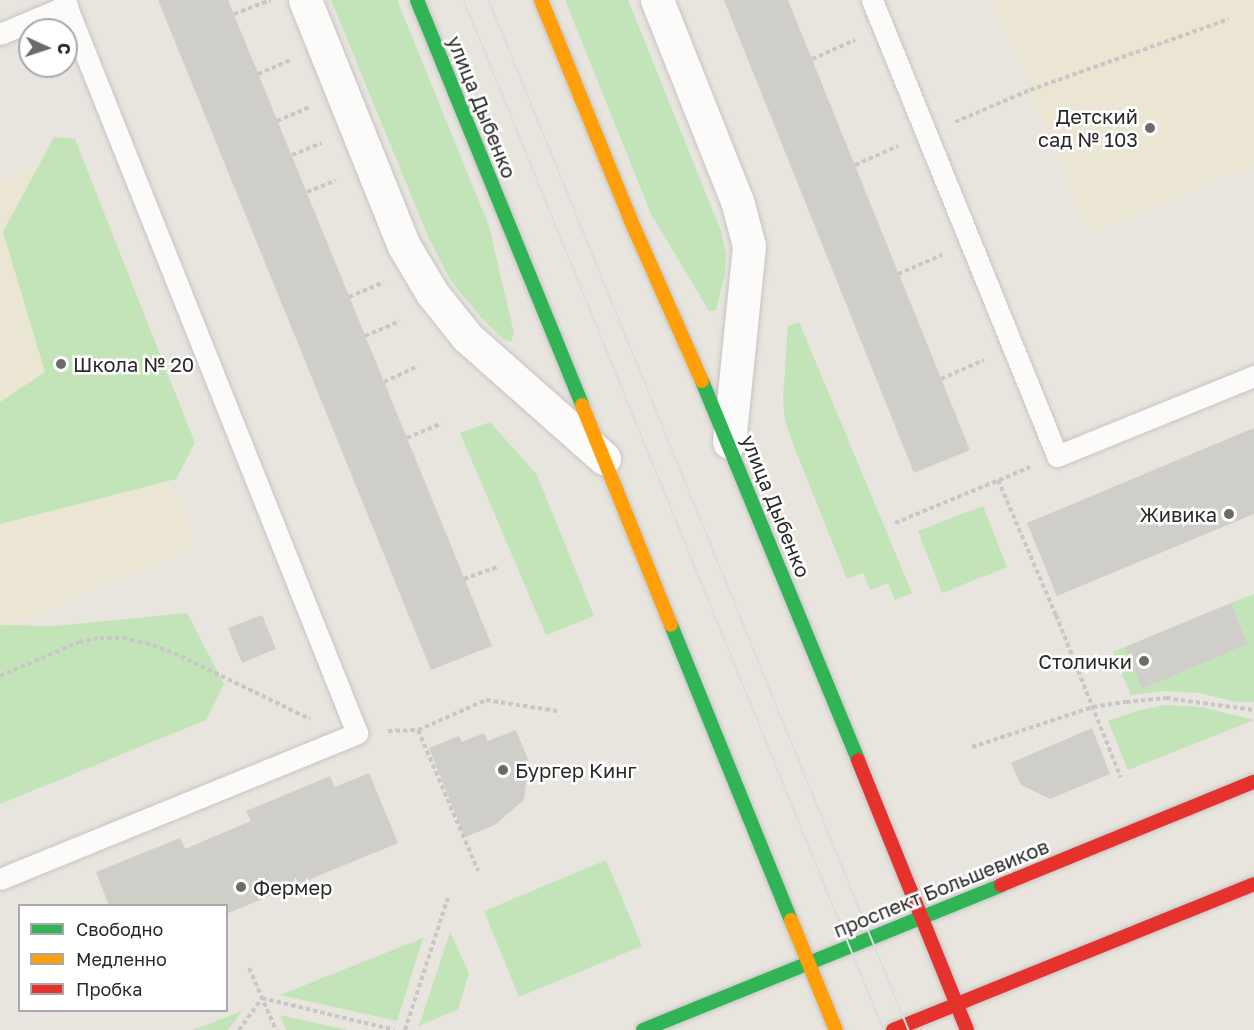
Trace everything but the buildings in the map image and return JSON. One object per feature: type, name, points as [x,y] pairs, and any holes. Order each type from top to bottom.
[{"type":"main road","name":"улица Дыбенко","points":[[417,0],[836,1030]]},
{"type":"main road","name":"улица Дыбенко","points":[[541,0],[631,221],[729,442],[967,1030]]},
{"type":"main road","name":"проспект Большевиков","points":[[643,1030],[1254,782]]},
{"type":"main road","points":[[893,1030],[1254,884]]},
{"type":"street","points":[[305,0],[404,246],[432,293],[468,337],[604,458]]},
{"type":"street","points":[[657,0],[738,204],[749,246],[729,442]]},
{"type":"lane","points":[[872,0],[1057,456],[1254,376]]},
{"type":"lane","points":[[0,34],[65,3],[357,733],[0,879]]},
{"type":"path","points":[[234,14],[270,0]]},
{"type":"path","points":[[855,165],[1030,90],[1229,19]]},
{"type":"path","points":[[812,59],[883,28]]},
{"type":"path","points":[[258,74],[294,59]]},
{"type":"path","points":[[277,121],[313,106]]},
{"type":"path","points":[[292,155],[327,141]]},
{"type":"path","points":[[307,192],[343,178]]},
{"type":"path","points":[[898,274],[970,244]]},
{"type":"path","points":[[349,297],[384,282]]},
{"type":"path","points":[[365,336],[400,321]]},
{"type":"path","points":[[941,379],[1012,347]]},
{"type":"path","points":[[384,382],[419,366]]},
{"type":"path","points":[[407,438],[442,423]]},
{"type":"path","points":[[895,523],[1057,456]]},
{"type":"path","points":[[998,480],[1121,778]]},
{"type":"path","points":[[464,579],[499,566]]},
{"type":"path","points":[[0,676],[79,642],[100,638],[123,638],[174,653],[310,719],[357,733],[418,730],[486,700],[557,711]]},
{"type":"path","points":[[972,747],[1093,706],[1167,698],[1254,710]]},
{"type":"path","points":[[418,730],[478,871]]},
{"type":"path","points":[[405,1030],[448,898]]},
{"type":"path","points":[[249,968],[276,1030]]},
{"type":"path","points":[[239,1030],[262,998]]},
{"type":"path","points":[[262,998],[394,1030]]},
{"type":"shaded area","name":"Детский сад № 103","points":[[992,0],[1254,0],[1254,165],[1090,235]]},
{"type":"shaded area","name":"Школа № 20","points":[[38,164],[198,546],[0,630],[0,183]]},
{"type":"green space","points":[[331,0],[397,0],[489,226],[514,333],[511,342],[504,340],[481,317],[451,281],[429,239]]},
{"type":"green space","points":[[565,0],[628,0],[721,231],[726,254],[725,274],[716,310],[709,311],[651,214]]},
{"type":"green space","points":[[54,137],[75,139],[195,443],[176,479],[0,524],[0,402],[45,372],[3,232]]},
{"type":"green space","points":[[799,322],[912,593],[895,600],[888,583],[870,590],[863,573],[847,579],[785,421],[783,399],[788,326]]},
{"type":"green space","points":[[490,422],[537,475],[594,616],[546,635],[460,433]]},
{"type":"green space","points":[[983,506],[1007,567],[942,593],[918,531]]},
{"type":"green space","points":[[1254,594],[1254,702],[1237,702],[1198,693],[1165,691],[1131,695],[1113,652],[1125,647],[1143,689],[1167,678],[1150,637],[1166,630],[1184,671],[1208,661],[1191,620],[1206,614],[1224,654],[1248,644],[1231,603]]},
{"type":"green space","points":[[187,613],[224,684],[206,720],[0,804],[0,625],[55,626]]},
{"type":"green space","points":[[1165,705],[1201,707],[1254,720],[1128,770],[1108,721]]},
{"type":"green space","points":[[606,860],[642,946],[519,997],[484,911]]},
{"type":"green space","points":[[450,932],[469,973],[458,1009],[419,1026]]},
{"type":"green space","points":[[423,938],[397,1021],[280,995]]},
{"type":"green space","points":[[242,1011],[228,1030],[193,1030]]},
{"type":"green space","points":[[280,1015],[348,1030],[286,1030]]},
{"type":"tram line","points":[[464,0],[884,1030]]},
{"type":"tram line","points":[[489,0],[909,1030]]},
{"type":"traffic: fast","points":[[417,0],[582,405]]},
{"type":"traffic: fast","points":[[702,381],[858,760]]},
{"type":"traffic: fast","points":[[671,625],[791,920]]},
{"type":"traffic: fast","points":[[643,1030],[1001,885]]},
{"type":"traffic: slow","points":[[541,0],[631,221],[702,381]]},
{"type":"traffic: slow","points":[[582,405],[671,625]]},
{"type":"traffic: slow","points":[[791,920],[836,1030]]},
{"type":"traffic: jam","points":[[858,760],[967,1030]]},
{"type":"traffic: jam","points":[[1001,885],[1254,782]]},
{"type":"traffic: jam","points":[[893,1030],[1254,884]]},
{"type":"place","name":"Детский сад № 103","points":[[1150,128]]},
{"type":"place","name":"Школа № 20","points":[[61,364]]},
{"type":"place","name":"Живика","points":[[1229,514]]},
{"type":"place","name":"Столички","points":[[1144,661]]},
{"type":"place","name":"Бургер Кинг","points":[[503,770]]},
{"type":"place","name":"Фермер","points":[[241,887]]}]
